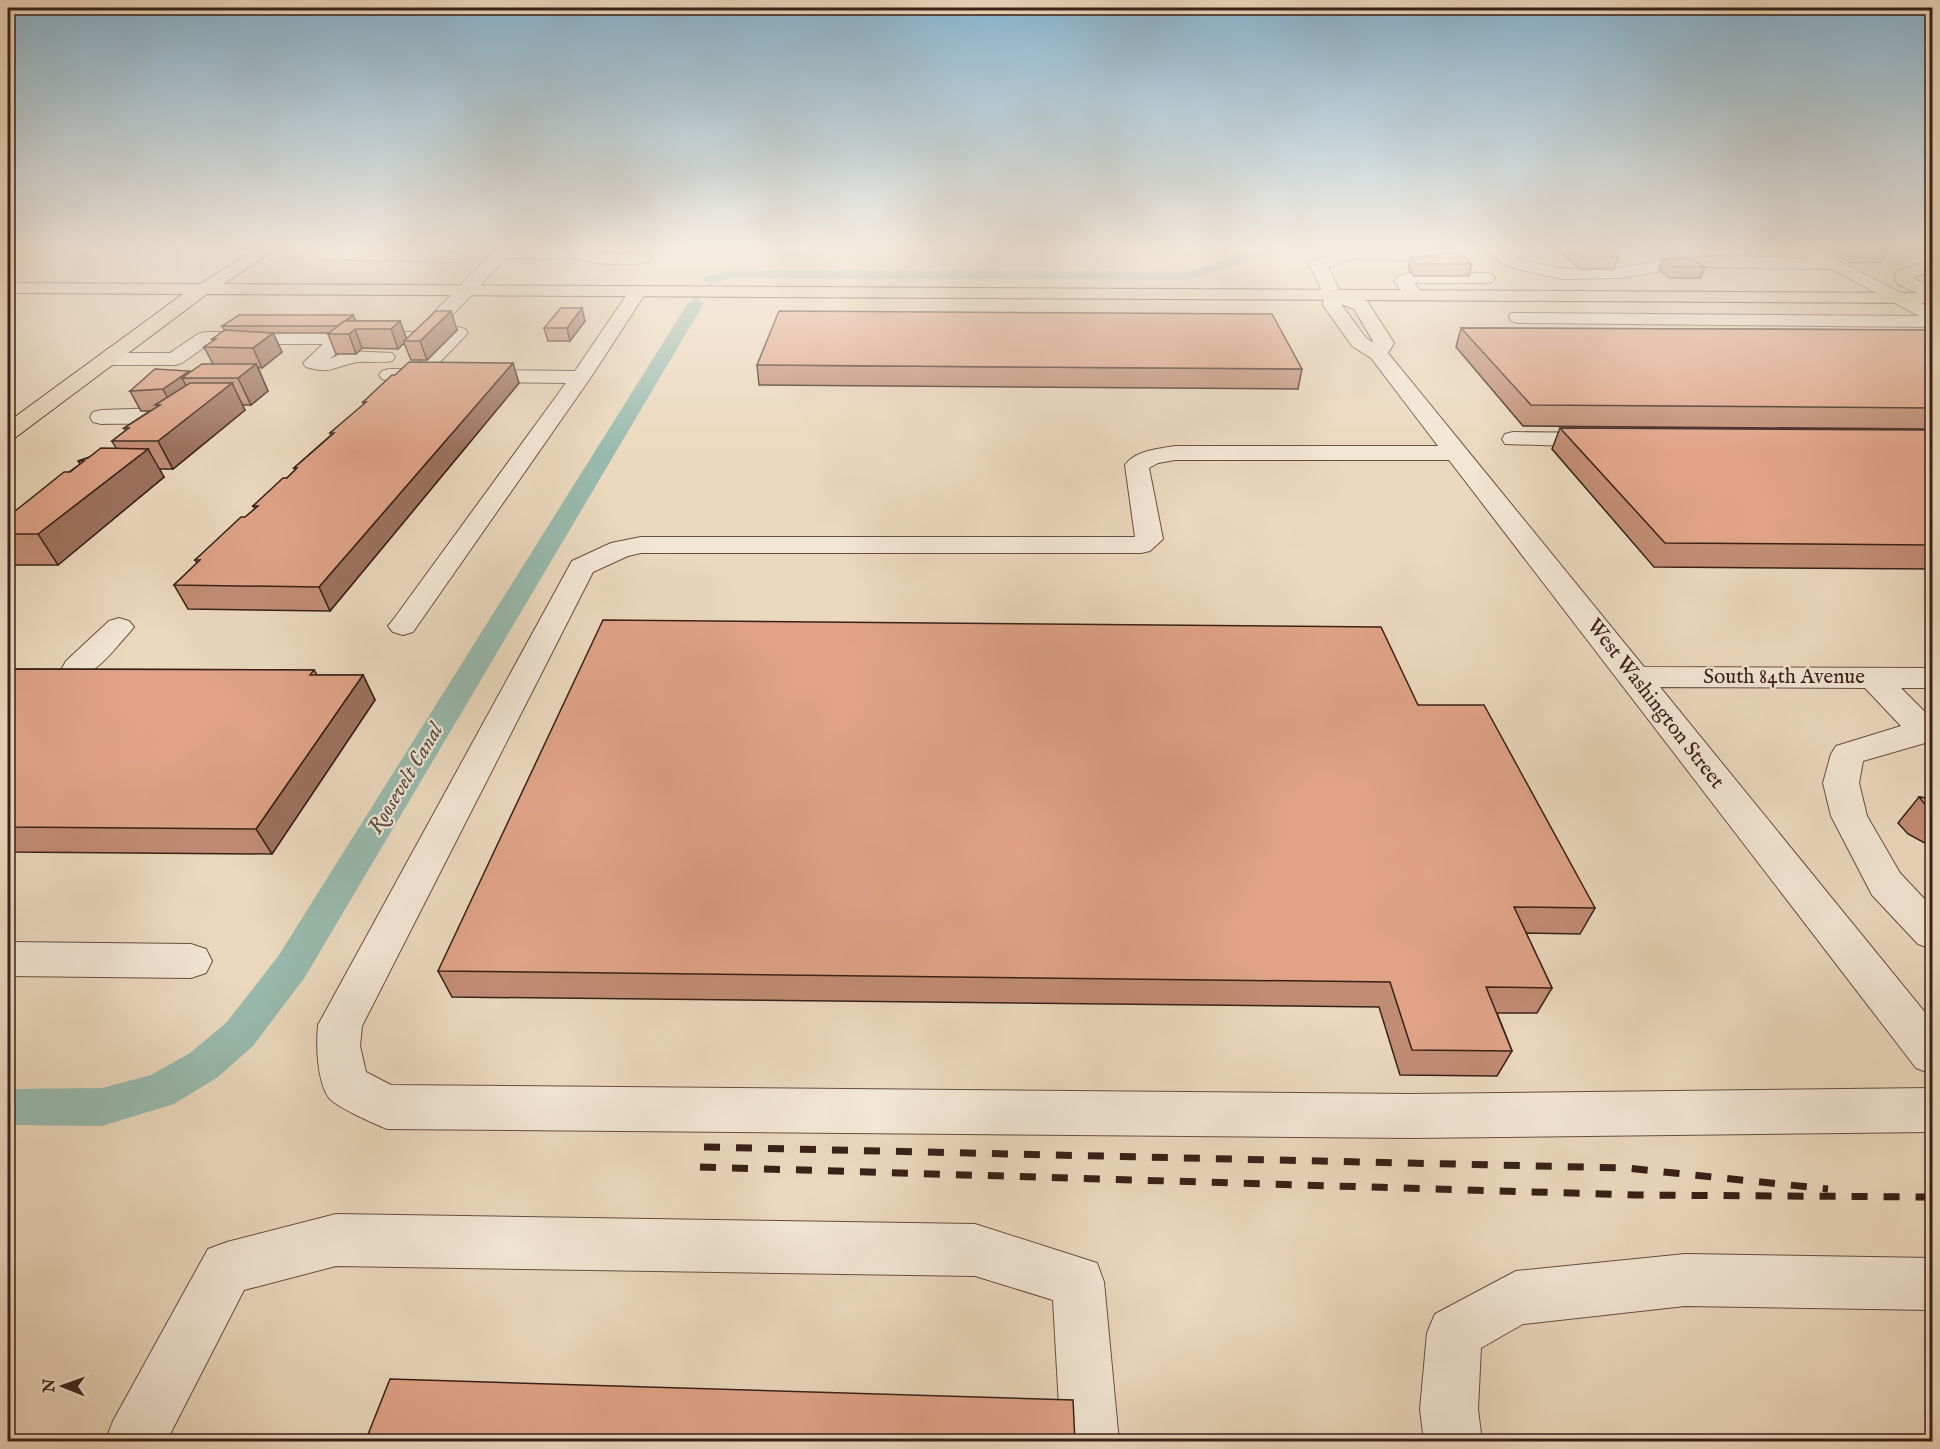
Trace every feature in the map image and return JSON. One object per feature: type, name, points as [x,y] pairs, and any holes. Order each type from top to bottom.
[{"type":"main road","points":[[8,432],[167,316]]},
{"type":"street","points":[[327,336],[313,363],[330,365],[340,363],[347,357],[414,344],[442,316]]},
{"type":"street","points":[[403,626],[581,377],[622,316]]},
{"type":"street","name":"West Washington Street","points":[[1340,316],[1359,342],[1378,354],[1454,453],[1635,677],[1932,1054]]},
{"type":"street","points":[[1518,317],[1932,322]]},
{"type":"street","points":[[107,359],[175,358],[230,321]]},
{"type":"street","points":[[205,338],[269,335],[327,336],[414,344],[581,377]]},
{"type":"street","points":[[505,358],[555,358]]},
{"type":"street","points":[[101,417],[164,415],[183,410],[191,404]]},
{"type":"street","points":[[1513,439],[1621,440]]},
{"type":"street","points":[[1454,453],[1174,453],[1151,457],[1137,465],[1150,539],[1141,545],[640,545],[620,549],[582,567],[340,1025],[338,1046],[346,1085],[387,1107],[1400,1116],[1932,1110]]},
{"type":"street","points":[[77,668],[119,627]]},
{"type":"street","name":"South 84th Avenue","points":[[1635,677],[1932,678]]},
{"type":"street","points":[[1874,678],[1928,730],[1848,754],[1841,783],[1848,816],[1886,884],[1932,933]]},
{"type":"street","points":[[8,959],[191,961]]},
{"type":"street","points":[[134,1442],[227,1268],[336,1240],[975,1250],[1078,1282],[1090,1442]]},
{"type":"street","points":[[1453,1442],[1449,1409],[1454,1333],[1516,1298],[1685,1280],[1931,1287]]},
{"type":"building","points":[[238,316],[352,316],[338,326],[222,326]]},
{"type":"building","points":[[431,316],[446,316],[420,341],[404,341]]},
{"type":"building","points":[[555,316],[576,316],[567,328],[544,328]]},
{"type":"building","points":[[777,316],[1273,316],[1302,369],[757,365]]},
{"type":"building","points":[[344,321],[400,321],[391,329],[355,329],[349,334],[328,334]]},
{"type":"building","points":[[1461,328],[1932,330],[1932,408],[1531,405]]},
{"type":"building","points":[[225,330],[273,333],[253,348],[204,347]]},
{"type":"building","points":[[409,362],[513,363],[319,587],[174,585],[200,560],[195,560],[241,517],[245,517],[258,506],[253,506],[283,478],[287,478],[297,468],[294,468],[334,433],[330,433]]},
{"type":"building","points":[[202,364],[256,364],[238,378],[182,378]]},
{"type":"building","points":[[155,369],[189,371],[163,389],[130,391]]},
{"type":"building","points":[[190,383],[232,383],[158,441],[112,441],[129,428],[124,428]]},
{"type":"building","points":[[1560,428],[1932,430],[1932,545],[1665,543]]},
{"type":"building","points":[[101,448],[148,449],[38,534],[8,534],[8,512],[14,512],[64,472],[70,472],[84,461],[78,461],[88,458]]},
{"type":"building","points":[[603,620],[1381,627],[1418,705],[1484,705],[1595,908],[1514,907],[1552,988],[1486,987],[1512,1051],[1412,1050],[1390,982],[438,971]]},
{"type":"building","points":[[8,669],[314,670],[310,675],[363,675],[256,829],[8,827]]},
{"type":"building","points":[[1919,797],[1932,799],[1932,810],[1929,809]]},
{"type":"building","points":[[390,1379],[1073,1400],[1075,1442],[365,1442]]},
{"type":"waterway","name":"Roosevelt Canal","points":[[8,1107],[102,1107],[160,1091],[204,1065],[240,1034],[292,966],[688,316]]},
{"type":"railway","points":[[704,1147],[1626,1168],[1828,1189]]},
{"type":"railway","points":[[700,1167],[1636,1195],[1932,1197]]}]
